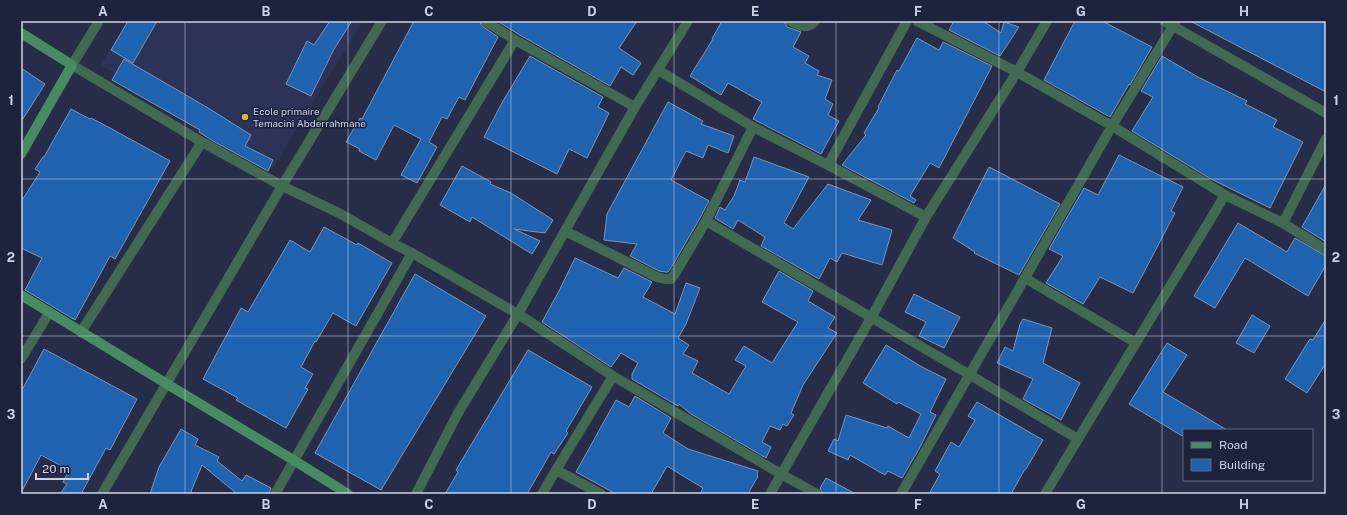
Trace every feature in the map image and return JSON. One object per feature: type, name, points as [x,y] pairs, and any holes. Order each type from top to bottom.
[{"type":"street","points":[[21,154],[99,21]]},
{"type":"street","points":[[102,494],[282,186],[382,21]]},
{"type":"street","points":[[484,21],[515,40],[635,106]]},
{"type":"street","points":[[416,494],[458,413],[518,314],[635,106],[688,21]]},
{"type":"street","points":[[790,21],[805,27],[816,21]]},
{"type":"street","points":[[828,165],[907,21]]},
{"type":"street","points":[[918,21],[1017,72],[1112,126],[1225,195],[1283,223],[1326,250]]},
{"type":"street","points":[[770,494],[871,318],[926,217],[1017,72],[1047,21]]},
{"type":"street","points":[[1164,21],[1175,23],[1326,113]]},
{"type":"street","points":[[901,494],[1112,126],[1175,23]]},
{"type":"street","points":[[21,34],[202,142],[282,186],[339,213],[518,314],[613,376],[817,494]]},
{"type":"street","points":[[392,243],[515,40]]},
{"type":"street","points":[[658,70],[753,128],[828,165],[926,217]]},
{"type":"street","points":[[565,231],[657,277],[671,279],[706,221],[753,128]]},
{"type":"street","points":[[1283,223],[1326,139]]},
{"type":"street","points":[[81,332],[202,142]]},
{"type":"street","points":[[1045,494],[1225,195]]},
{"type":"street","points":[[706,221],[1078,439]]},
{"type":"street","points":[[275,494],[412,253]]},
{"type":"street","points":[[1026,278],[1136,343]]},
{"type":"street","points":[[21,295],[295,460],[348,494]]},
{"type":"street","points":[[21,359],[49,312]]},
{"type":"street","points":[[542,494],[613,376]]},
{"type":"street","points":[[556,470],[601,494]]},
{"type":"shaded area","name":"Ecole primaire Temacini Abderrahmane","points":[[128,21],[363,21],[272,169],[101,65]]},
{"type":"building","points":[[128,21],[157,21],[133,63],[111,50]]},
{"type":"building","points":[[330,21],[352,21],[334,49],[311,96],[286,84],[307,41],[314,45]]},
{"type":"building","points":[[414,21],[479,21],[482,26],[498,37],[465,100],[459,97],[447,119],[442,117],[429,142],[437,147],[417,183],[401,175],[421,139],[394,125],[376,160],[359,151],[360,149],[346,142],[360,118],[362,119]]},
{"type":"building","points":[[497,21],[637,21],[619,48],[641,63],[633,75],[621,67],[610,86]]},
{"type":"building","points":[[722,21],[784,21],[787,27],[801,32],[793,47],[809,56],[805,63],[819,71],[817,75],[832,80],[825,99],[833,104],[828,115],[839,121],[821,154],[753,119],[762,102],[728,83],[721,95],[690,76],[713,39]]},
{"type":"building","points":[[954,21],[983,21],[1001,33],[1004,22],[1019,27],[1000,56],[949,30]]},
{"type":"building","points":[[1075,21],[1102,21],[1152,47],[1110,117],[1044,80]]},
{"type":"building","points":[[1190,21],[1326,21],[1326,92]]},
{"type":"building","points":[[917,38],[939,50],[943,42],[992,66],[939,168],[930,163],[910,196],[916,200],[914,203],[842,165],[866,135],[864,133],[879,108],[878,107],[897,70],[899,71]]},
{"type":"building","points":[[530,56],[603,97],[598,107],[609,113],[587,158],[569,149],[557,174],[484,137],[503,101]]},
{"type":"building","points":[[1162,56],[1198,77],[1247,101],[1245,104],[1277,120],[1273,127],[1303,142],[1270,208],[1209,178],[1132,131],[1153,97],[1141,91]]},
{"type":"building","points":[[124,59],[251,135],[245,146],[273,160],[268,171],[213,141],[199,132],[200,130],[112,80]]},
{"type":"building","points":[[21,68],[45,84],[21,122]]},
{"type":"building","points":[[668,102],[703,121],[701,124],[734,136],[728,153],[708,145],[703,158],[686,151],[671,180],[709,201],[671,268],[668,272],[666,272],[659,271],[630,256],[637,244],[604,240],[607,214]]},
{"type":"building","points":[[71,109],[90,119],[91,118],[170,161],[115,259],[110,256],[75,320],[25,290],[42,258],[21,248],[21,202],[40,172],[35,169],[44,157]]},
{"type":"building","points":[[1119,155],[1183,187],[1171,211],[1175,213],[1133,293],[1100,277],[1083,304],[1046,283],[1063,256],[1049,249],[1084,188],[1098,195]]},
{"type":"building","points":[[754,157],[809,177],[784,223],[793,229],[828,184],[871,200],[858,220],[892,230],[882,265],[842,253],[837,262],[830,258],[819,279],[761,246],[765,237],[738,220],[733,229],[715,218],[720,207],[725,210],[734,196],[740,180],[745,182]]},
{"type":"building","points":[[462,166],[491,182],[490,184],[511,193],[553,220],[545,233],[514,229],[540,241],[532,254],[472,217],[470,222],[440,205]]},
{"type":"building","points":[[989,167],[1060,204],[1019,275],[974,253],[975,252],[953,238]]},
{"type":"building","points":[[1326,184],[1326,242],[1302,227]]},
{"type":"building","points":[[1238,223],[1287,252],[1295,238],[1326,256],[1326,265],[1308,296],[1245,258],[1215,308],[1194,296]]},
{"type":"building","points":[[324,227],[357,245],[358,243],[392,263],[356,326],[333,313],[316,342],[315,341],[301,367],[313,374],[305,388],[308,389],[286,428],[236,400],[238,398],[203,379],[241,308],[248,312],[290,240],[310,252]]},
{"type":"building","points":[[575,258],[618,278],[624,268],[652,282],[643,297],[675,314],[686,283],[700,288],[686,324],[678,338],[689,345],[683,354],[698,361],[692,373],[729,394],[746,366],[735,360],[744,346],[772,363],[798,322],[762,302],[779,271],[813,291],[808,301],[835,317],[828,328],[837,333],[803,385],[791,413],[794,415],[787,426],[783,424],[780,430],[770,426],[762,442],[771,447],[766,458],[691,414],[679,404],[678,406],[632,379],[632,374],[638,363],[621,353],[611,367],[542,322]]},
{"type":"building","points":[[415,274],[486,316],[381,490],[315,453]]},
{"type":"building","points":[[914,294],[960,317],[944,348],[919,336],[926,322],[905,312]]},
{"type":"building","points":[[1252,315],[1270,326],[1254,353],[1236,343]]},
{"type":"building","points":[[1023,319],[1052,328],[1043,363],[1080,383],[1061,420],[1023,399],[1033,379],[997,363],[1005,347],[1013,351],[1020,324]]},
{"type":"building","points":[[1326,319],[1326,363],[1307,393],[1285,379],[1310,339],[1313,340]]},
{"type":"building","points":[[1167,343],[1187,355],[1163,392],[1225,429],[1183,429],[1183,436],[1129,404]]},
{"type":"building","points":[[886,345],[922,367],[946,379],[930,412],[936,415],[902,478],[888,471],[885,475],[850,455],[848,460],[828,451],[834,439],[838,441],[846,415],[887,428],[888,426],[909,438],[921,414],[898,402],[897,404],[863,383]]},
{"type":"building","points":[[44,349],[137,399],[110,450],[106,448],[81,494],[60,494],[67,484],[63,482],[69,470],[41,455],[21,493],[21,392]]},
{"type":"building","points":[[528,350],[592,387],[566,431],[568,433],[554,454],[551,452],[527,494],[445,494],[458,472],[456,470]]},
{"type":"building","points":[[635,396],[671,418],[663,433],[688,449],[758,471],[758,476],[748,494],[700,494],[703,488],[667,466],[651,494],[616,494],[576,472],[616,400],[629,407]]},
{"type":"building","points":[[977,402],[1043,440],[1011,494],[929,494],[940,474],[935,471],[951,442],[959,447],[975,420],[968,416]]},
{"type":"building","points":[[181,429],[198,439],[195,445],[219,457],[217,461],[242,481],[246,475],[271,488],[269,494],[235,494],[236,493],[202,465],[190,494],[150,494],[159,467]]},
{"type":"building","points":[[826,478],[856,494],[823,494],[820,488]]},
{"type":"place","name":"Ecole primaire Temacini Abderrahmane","points":[[245,117]]}]
